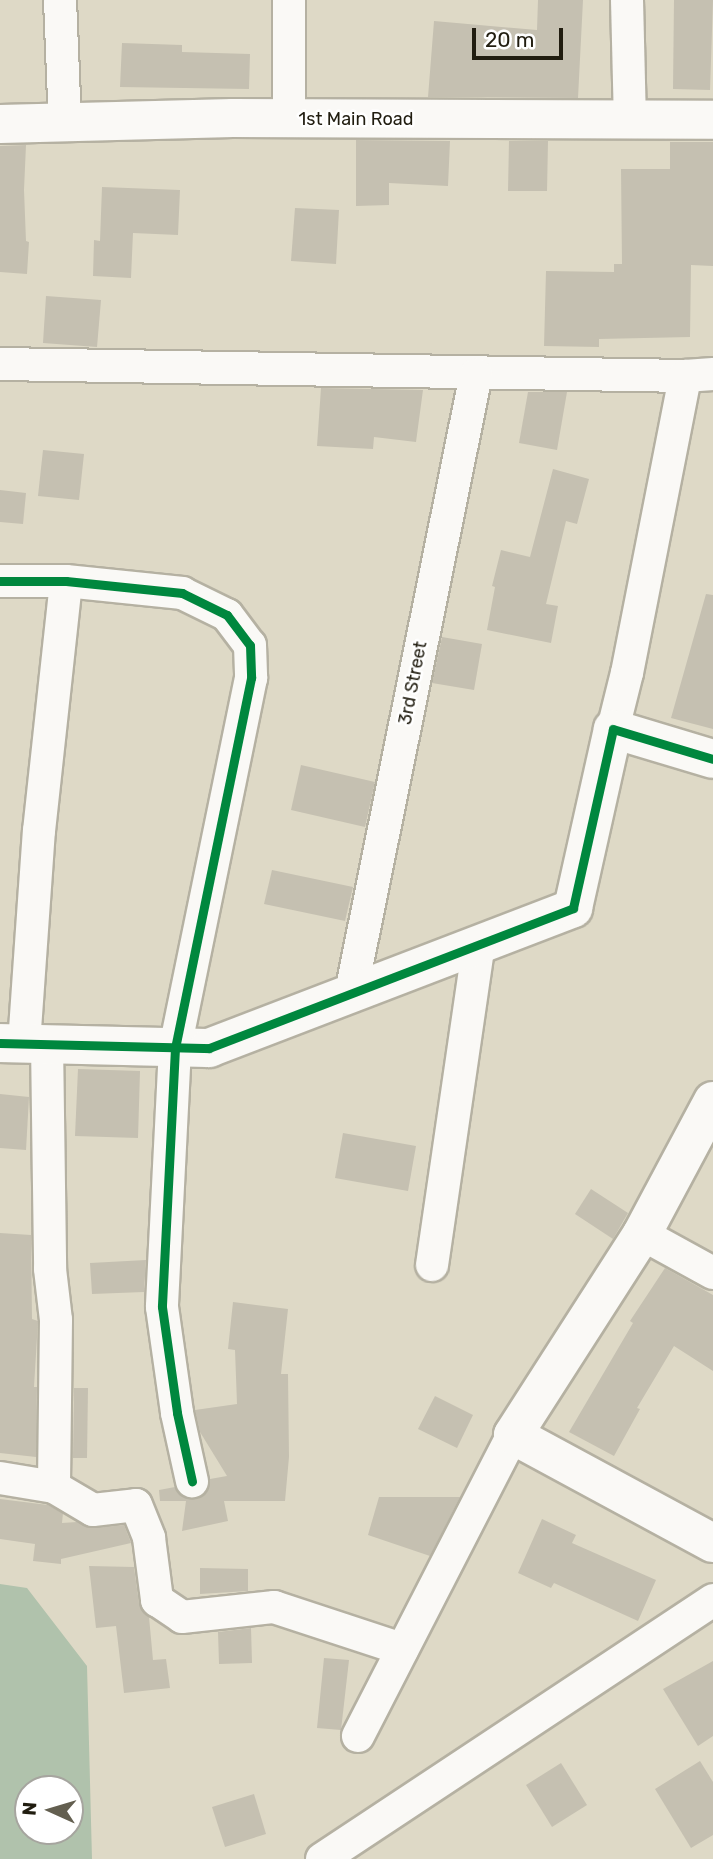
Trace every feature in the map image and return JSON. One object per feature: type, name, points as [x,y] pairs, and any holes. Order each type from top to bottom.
[{"type":"street","points":[[60,0],[65,122]]},
{"type":"street","points":[[289,0],[289,119]]},
{"type":"street","points":[[627,0],[630,119]]},
{"type":"street","name":"1st Main Road","points":[[0,124],[289,119],[713,120]]},
{"type":"street","points":[[0,364],[475,374],[699,375],[613,729],[573,908],[209,1048],[24,1044]]},
{"type":"street","name":"3rd Street","points":[[351,993],[475,374]]},
{"type":"street","points":[[0,581],[66,581],[182,593],[227,615],[250,645],[251,678],[175,1048],[162,1307],[177,1413],[192,1481]]},
{"type":"street","points":[[54,1487],[56,1320],[24,1044],[38,831],[66,581]]},
{"type":"street","points":[[613,729],[713,760]]},
{"type":"street","points":[[432,1265],[479,944]]},
{"type":"street","points":[[358,1735],[513,1435],[642,1234],[713,1101]]},
{"type":"street","points":[[642,1234],[713,1273]]},
{"type":"street","points":[[513,1435],[713,1543]]},
{"type":"street","points":[[0,1478],[54,1487],[93,1510],[136,1505],[149,1538],[157,1601],[182,1617],[274,1607],[402,1649]]},
{"type":"street","points":[[322,1859],[713,1600]]},
{"type":"green space","points":[[0,1584],[27,1588],[87,1666],[92,1859],[0,1859]]},
{"type":"building","points":[[538,0],[583,0],[578,98],[428,97],[434,21],[537,30]]},
{"type":"building","points":[[674,0],[713,0],[710,90],[673,89]]},
{"type":"building","points":[[122,43],[182,45],[182,52],[250,54],[249,89],[120,87]]},
{"type":"building","points":[[356,140],[450,141],[448,186],[389,183],[389,205],[356,206]]},
{"type":"building","points":[[509,141],[548,141],[547,191],[508,191]]},
{"type":"building","points":[[670,142],[713,142],[713,266],[691,265],[690,337],[599,339],[599,347],[544,346],[546,271],[614,272],[614,264],[622,264],[621,169],[670,169]]},
{"type":"building","points":[[26,145],[24,190],[26,241],[29,242],[27,274],[0,272],[0,146]]},
{"type":"building","points":[[102,187],[180,190],[178,235],[133,233],[131,278],[93,276],[94,240],[100,241]]},
{"type":"building","points":[[295,208],[339,210],[336,264],[291,261]]},
{"type":"building","points":[[46,296],[101,300],[97,347],[43,343]]},
{"type":"building","points":[[321,388],[423,390],[416,442],[374,437],[373,449],[317,446]]},
{"type":"building","points":[[528,392],[567,392],[557,450],[519,443]]},
{"type":"building","points":[[43,450],[84,454],[79,500],[38,496]]},
{"type":"building","points":[[553,469],[589,479],[577,524],[566,521],[546,604],[558,606],[551,643],[487,630],[495,587],[492,586],[501,550],[530,557]]},
{"type":"building","points":[[0,490],[26,493],[23,524],[0,522]]},
{"type":"building","points":[[706,594],[713,595],[713,729],[671,718]]},
{"type":"building","points":[[442,637],[482,644],[474,690],[432,683]]},
{"type":"building","points":[[301,765],[375,782],[365,827],[291,810]]},
{"type":"building","points":[[272,870],[353,887],[345,921],[264,904]]},
{"type":"building","points":[[78,1069],[140,1071],[138,1138],[75,1136]]},
{"type":"building","points":[[0,1094],[29,1097],[26,1150],[0,1148]]},
{"type":"building","points":[[343,1133],[416,1146],[408,1191],[335,1178]]},
{"type":"building","points":[[591,1189],[628,1213],[613,1239],[575,1214]]},
{"type":"building","points":[[0,1233],[31,1235],[32,1319],[38,1321],[34,1387],[37,1387],[36,1457],[0,1453]]},
{"type":"building","points":[[146,1260],[144,1292],[92,1294],[90,1263]]},
{"type":"building","points":[[665,1268],[713,1295],[713,1371],[674,1346],[637,1408],[640,1409],[614,1456],[569,1432],[633,1323],[630,1321]]},
{"type":"building","points":[[233,1302],[288,1309],[281,1374],[288,1374],[289,1457],[285,1501],[224,1501],[228,1521],[182,1531],[186,1501],[160,1501],[159,1490],[175,1487],[186,1498],[197,1499],[205,1494],[210,1479],[227,1476],[200,1432],[195,1410],[237,1404],[235,1350],[228,1349]]},
{"type":"building","points":[[74,1388],[88,1388],[87,1458],[73,1458]]},
{"type":"building","points":[[435,1396],[473,1415],[457,1448],[418,1429]]},
{"type":"building","points":[[379,1497],[460,1497],[430,1556],[368,1535]]},
{"type":"building","points":[[0,1499],[48,1505],[63,1513],[62,1523],[77,1522],[95,1528],[124,1525],[131,1543],[61,1559],[61,1564],[33,1561],[35,1544],[0,1539]]},
{"type":"building","points":[[542,1519],[576,1535],[572,1543],[656,1580],[638,1621],[554,1583],[551,1588],[518,1573]]},
{"type":"building","points":[[89,1566],[134,1567],[139,1603],[149,1617],[153,1660],[166,1659],[170,1688],[124,1693],[116,1626],[96,1628]]},
{"type":"building","points":[[200,1568],[248,1569],[248,1591],[200,1594]]},
{"type":"building","points":[[251,1628],[252,1663],[219,1664],[218,1632]]},
{"type":"building","points":[[324,1658],[349,1660],[341,1730],[317,1728]]},
{"type":"building","points":[[713,1661],[713,1736],[698,1746],[663,1689]]},
{"type":"building","points":[[700,1761],[713,1782],[713,1835],[691,1848],[655,1789]]},
{"type":"building","points":[[561,1763],[587,1805],[552,1827],[526,1785]]},
{"type":"building","points":[[254,1794],[266,1834],[225,1847],[212,1807]]},
{"type":"cycle path","points":[[0,581],[66,581],[182,593],[227,615],[250,645],[251,678],[175,1048],[162,1307],[177,1413],[192,1481]]},
{"type":"cycle path","points":[[0,1043],[209,1048],[573,908],[613,729],[713,759]]}]
